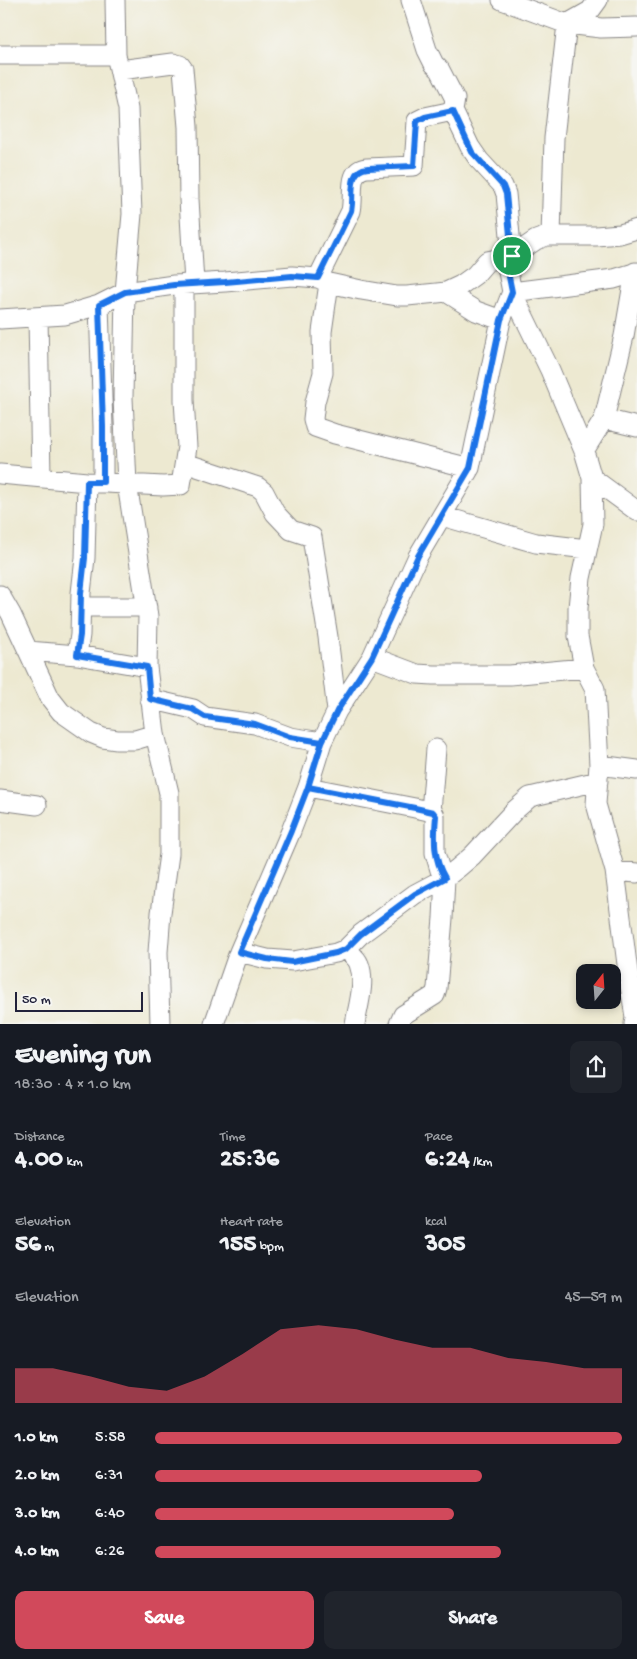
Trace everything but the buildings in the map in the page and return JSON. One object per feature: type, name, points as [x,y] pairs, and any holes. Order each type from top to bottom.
[{"type":"street","points":[[115,0],[118,63],[128,109],[132,214],[125,292],[123,398],[127,484],[148,616],[147,667],[154,734],[169,793],[169,854],[158,952],[160,1024]]},
{"type":"street","points":[[411,0],[427,50],[455,99],[453,111],[472,152],[503,186],[506,194],[512,292],[550,370],[584,451],[592,478],[593,524],[581,578],[578,636],[584,668],[595,689],[599,773],[596,804],[614,871],[636,1018],[634,1024]]},
{"type":"street","points":[[502,0],[566,24],[601,28],[637,27]]},
{"type":"street","points":[[566,24],[590,11],[598,0]]},
{"type":"street","points":[[551,236],[554,138],[566,24]]},
{"type":"street","points":[[0,55],[118,63],[173,63],[180,65],[183,69],[188,127],[189,199],[189,284],[184,400],[187,440],[185,463],[180,485],[127,484],[0,474]]},
{"type":"street","points":[[453,111],[425,117],[417,121],[414,166],[368,168],[357,171],[353,180],[351,211],[323,281],[323,372],[315,402],[314,419],[315,427],[329,432],[470,468]]},
{"type":"street","points":[[0,319],[65,315],[99,305],[125,292],[189,284],[292,276],[397,296],[418,296],[446,292],[471,278],[487,261],[509,256],[536,240],[551,236],[620,234],[637,229]]},
{"type":"street","points":[[512,292],[614,279],[636,272],[624,336],[604,419],[584,451]]},
{"type":"street","points":[[446,292],[476,311],[501,320]]},
{"type":"street","points":[[214,1024],[239,952],[308,787],[322,742],[337,711],[372,657],[418,556],[470,468],[501,320],[512,292]]},
{"type":"street","points":[[77,655],[95,482],[103,427],[99,305]]},
{"type":"street","points":[[38,317],[41,477]]},
{"type":"street","points":[[604,419],[637,427]]},
{"type":"street","points":[[185,463],[258,487],[264,492],[275,513],[291,530],[312,538],[328,637],[337,711]]},
{"type":"street","points":[[592,478],[637,511]]},
{"type":"street","points":[[442,516],[536,543],[588,549]]},
{"type":"street","points":[[0,595],[11,614],[50,698],[61,712],[87,730],[103,738],[135,740],[154,734]]},
{"type":"street","points":[[81,607],[147,607]]},
{"type":"street","points":[[28,651],[77,655],[147,667]]},
{"type":"street","points":[[372,657],[417,674],[433,675],[510,675],[584,668]]},
{"type":"street","points":[[150,699],[192,709],[205,717],[255,724],[290,737],[322,742]]},
{"type":"street","points":[[431,812],[436,749]]},
{"type":"street","points":[[239,952],[267,959],[292,962],[336,953],[346,949],[361,934],[415,894],[445,878],[472,856],[514,811],[530,797],[599,773],[637,770]]},
{"type":"street","points":[[308,787],[431,812],[436,816],[435,853],[440,870],[445,878],[436,992],[425,1003],[403,1015],[399,1024]]},
{"type":"street","points":[[0,800],[37,806]]},
{"type":"street","points":[[614,871],[637,872]]},
{"type":"street","points":[[346,949],[359,962],[361,975],[360,997],[355,1024]]},
{"type":"route","points":[[512,256],[505,257],[512,292],[501,320],[470,468],[418,556],[372,657],[337,711],[322,742],[308,787],[291,831],[239,952],[267,959],[292,962],[336,953],[346,949],[361,934],[415,894],[445,878],[440,870],[435,853],[436,816],[433,812],[308,787],[322,742],[290,737],[255,724],[203,717],[192,709],[150,699],[147,667],[77,655],[85,558],[87,482],[103,482],[99,305],[125,292],[174,285],[292,276],[318,278],[351,211],[353,180],[357,171],[368,168],[414,166],[417,121],[421,118],[453,111],[472,152],[503,186],[506,194],[512,256]]}]
